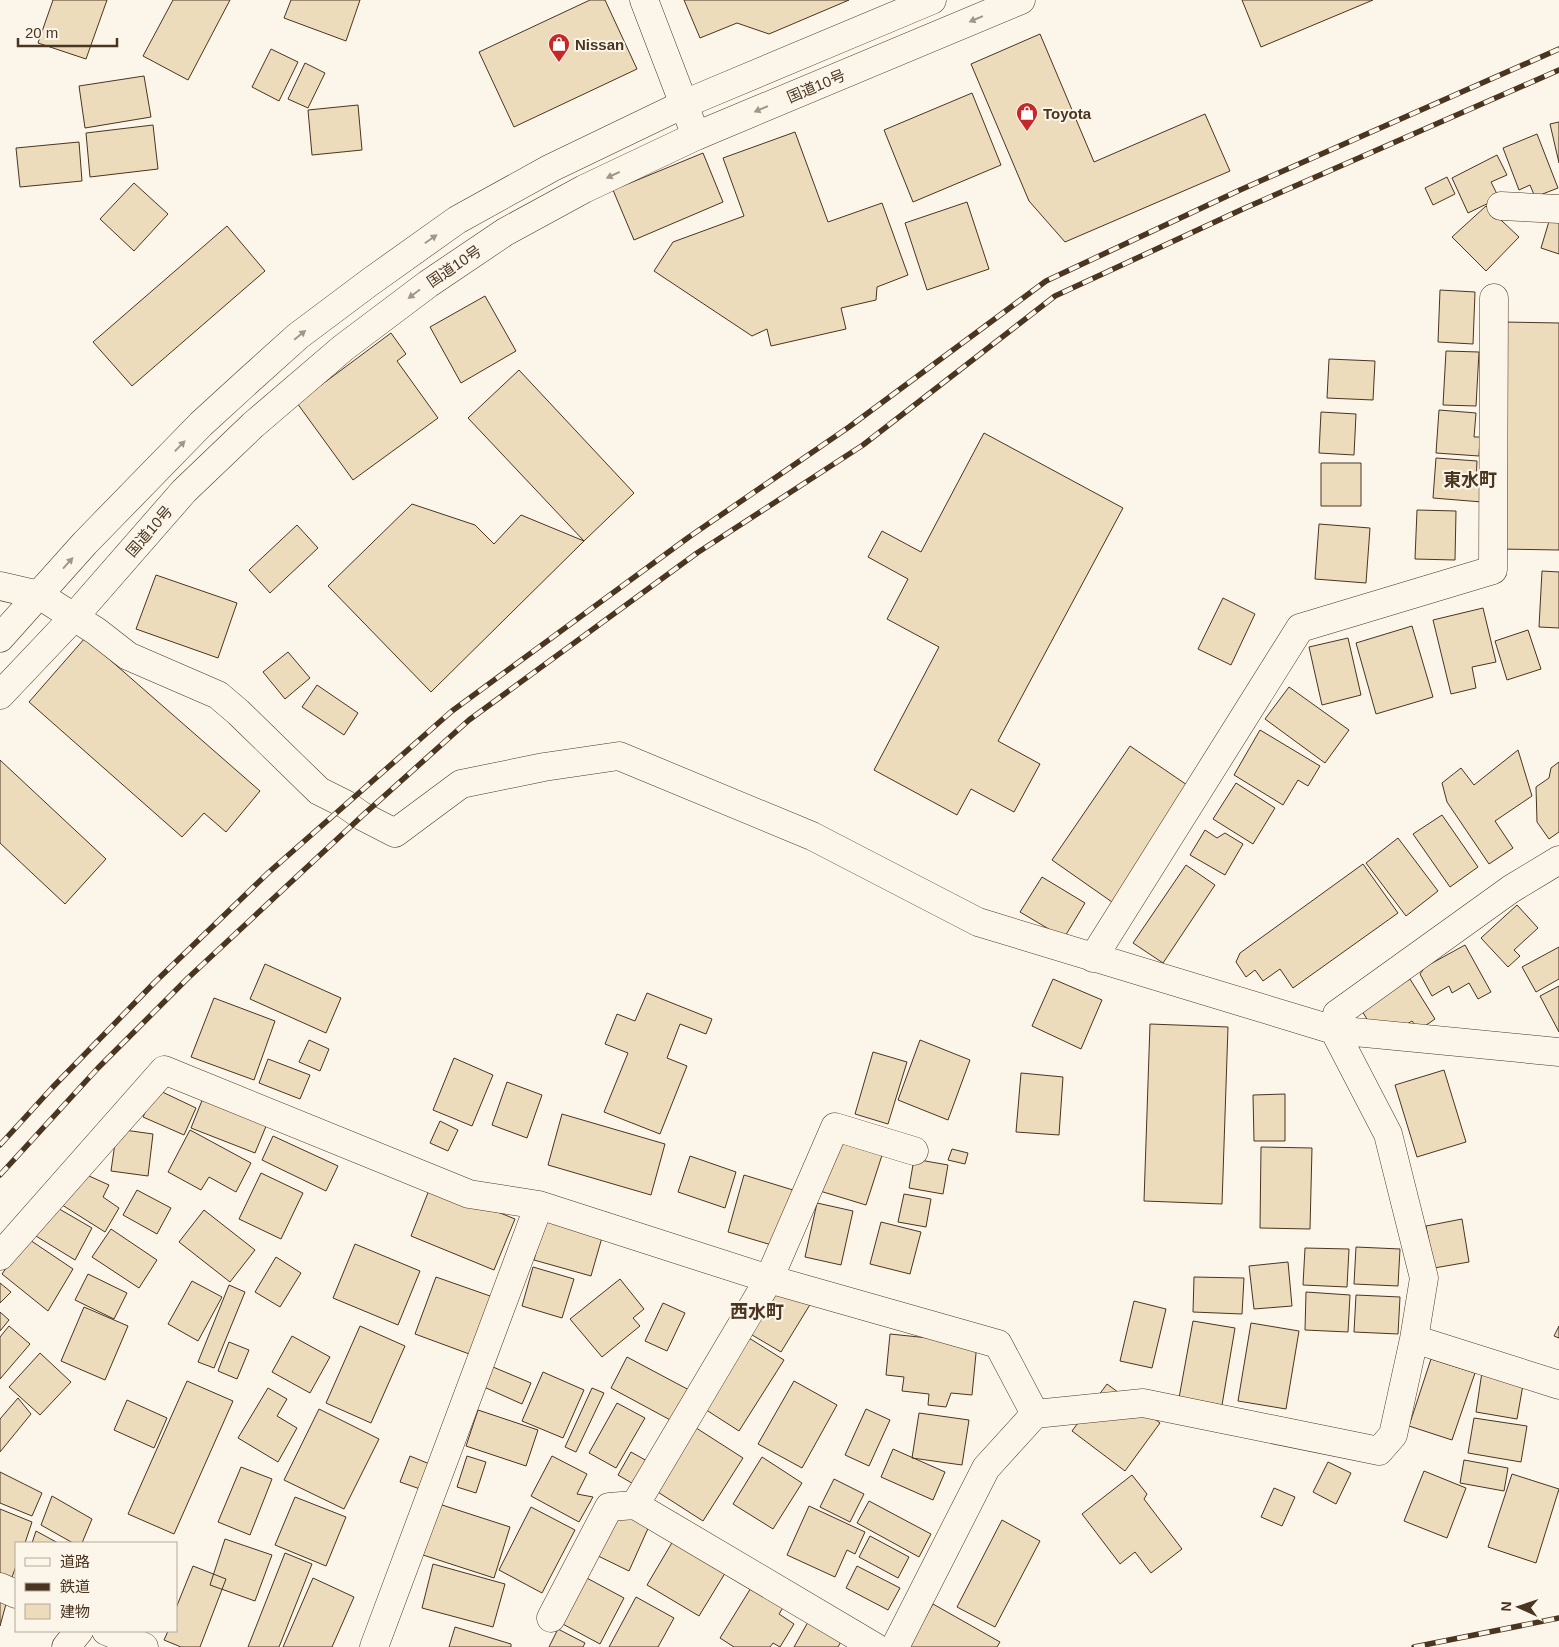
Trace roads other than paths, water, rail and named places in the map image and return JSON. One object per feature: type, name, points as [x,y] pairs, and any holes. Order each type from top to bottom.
[{"type":"main road","points":[[644,0],[696,136]]},
{"type":"main road","points":[[0,638],[85,543],[201,424],[298,336],[457,220],[551,168],[684,104],[932,0]]},
{"type":"main road","name":"国道10号","points":[[0,695],[74,616],[184,491],[253,426],[343,348],[428,284],[505,232],[584,189],[696,136],[1021,0]]},
{"type":"main road","points":[[1501,206],[1559,208]]},
{"type":"main road","points":[[1093,958],[1300,628],[1492,570],[1494,298]]},
{"type":"main road","points":[[0,586],[39,595],[96,631],[128,656],[218,696],[238,712],[319,791],[346,804],[362,816],[395,833],[461,784],[544,767],[619,756],[812,836],[978,922],[1334,1030],[1559,1052]]},
{"type":"main road","points":[[895,1647],[986,1468],[1035,1414],[1143,1403],[1379,1451],[1393,1435],[1414,1339],[1424,1278],[1388,1134],[1334,1030],[1336,1014],[1511,889],[1559,860]]},
{"type":"main road","points":[[0,1256],[164,1070],[469,1194],[540,1205],[769,1278],[998,1344],[1035,1414]]},
{"type":"main road","points":[[635,1505],[769,1278],[835,1127],[914,1151]]},
{"type":"main road","points":[[374,1647],[540,1205]]},
{"type":"main road","points":[[1414,1339],[1559,1384]]},
{"type":"main road","points":[[551,1618],[609,1507],[635,1505],[875,1647]]},
{"type":"main road","points":[[0,1587],[15,1594]]},
{"type":"main road","points":[[66,1647],[78,1632]]},
{"type":"main road","points":[[108,1632],[144,1647]]},
{"type":"railway","points":[[0,1145],[52,1088],[155,982],[268,873],[452,711],[689,537],[849,427],[1046,281],[1240,190],[1559,49]]},
{"type":"railway","points":[[0,1175],[98,1068],[188,978],[362,816],[469,720],[697,553],[863,445],[1055,296],[1245,208],[1559,70]]},
{"type":"railway","points":[[1414,1647],[1559,1618]]},
{"type":"place","name":"Nissan","points":[[559,63]]},
{"type":"place","name":"Toyota","points":[[1027,132]]},
{"type":"district","name":"東水町","points":[[1470,480]]},
{"type":"district","name":"西水町","points":[[757,1312]]}]
